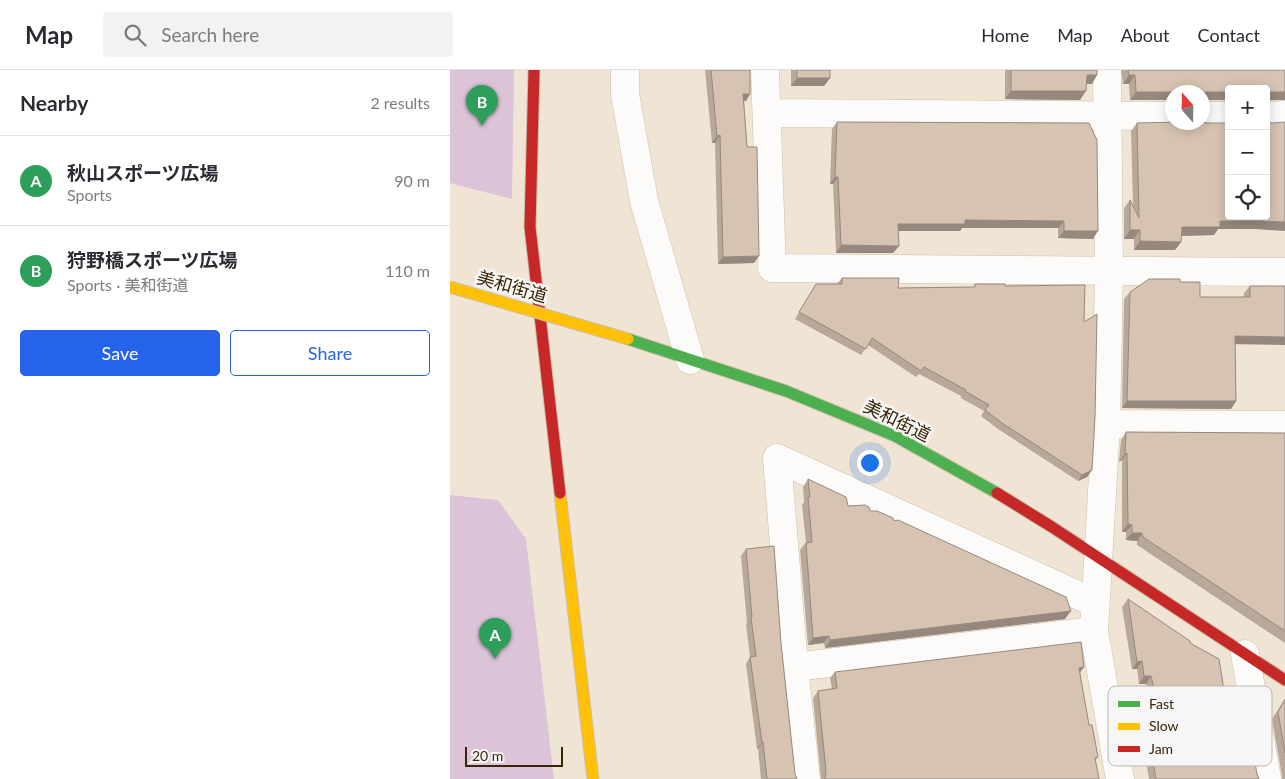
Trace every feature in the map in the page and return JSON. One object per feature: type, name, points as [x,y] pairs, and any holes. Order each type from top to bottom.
[{"type":"main road","points":[[534,70],[530,226],[593,779]]},
{"type":"main road","name":"美和街道","points":[[450,287],[628,339],[786,391],[896,436],[1002,496],[1285,680]]},
{"type":"street","points":[[625,70],[625,94],[644,202],[690,360]]},
{"type":"street","points":[[765,70],[772,268],[1285,272]]},
{"type":"street","points":[[1107,70],[1109,272],[1106,424],[1094,631],[1108,711]]},
{"type":"street","points":[[767,113],[1165,116]]},
{"type":"street","points":[[1210,116],[1225,116]]},
{"type":"street","points":[[1270,116],[1285,116]]},
{"type":"street","points":[[1106,424],[1285,425]]},
{"type":"street","points":[[806,779],[794,667],[777,458],[1095,604]]},
{"type":"street","points":[[794,667],[1094,631]]},
{"type":"street","points":[[1245,654],[1251,686]]},
{"type":"street","points":[[1118,766],[1120,779]]},
{"type":"street","points":[[1266,766],[1268,779]]},
{"type":"shaded area","points":[[450,70],[514,70],[512,199],[450,183]]},
{"type":"shaded area","points":[[450,495],[498,500],[526,539],[554,779],[450,779]]},
{"type":"building","points":[[711,70],[750,70],[750,94],[743,94],[747,147],[757,147],[759,256],[723,257],[720,135],[717,136]]},
{"type":"building","points":[[797,70],[830,70],[830,78],[797,78]]},
{"type":"building","points":[[1011,70],[1097,70],[1097,75],[1087,75],[1086,91],[1011,91]]},
{"type":"building","points":[[1128,70],[1285,70],[1285,92],[1270,92],[1270,85],[1225,85],[1225,92],[1210,92],[1210,85],[1165,85],[1165,92],[1136,92],[1135,75],[1129,75]]},
{"type":"building","points":[[837,122],[1089,123],[1097,140],[1098,231],[1064,231],[1064,221],[965,220],[965,224],[898,224],[899,246],[841,245],[838,177],[835,177]]},
{"type":"building","points":[[1285,122],[1285,222],[1220,221],[1220,227],[1182,227],[1181,242],[1140,241],[1140,230],[1130,230],[1130,200],[1139,218],[1137,123],[1165,123],[1165,130],[1210,130],[1210,123],[1225,123],[1225,220],[1270,220],[1270,123]]},
{"type":"building","points":[[842,278],[899,278],[898,288],[975,287],[975,284],[1005,284],[1005,286],[1085,285],[1084,322],[1097,314],[1092,470],[1082,475],[1002,423],[985,410],[989,405],[924,367],[921,371],[872,338],[866,349],[799,312],[816,284],[842,284]]},
{"type":"building","points":[[1149,279],[1180,279],[1180,282],[1200,282],[1200,297],[1250,297],[1250,286],[1285,286],[1285,337],[1235,336],[1236,401],[1127,401],[1130,292]]},
{"type":"building","points":[[1126,432],[1285,433],[1285,631],[1143,537],[1142,533],[1132,533],[1132,525],[1128,524]]},
{"type":"building","points":[[808,479],[846,497],[848,506],[865,505],[869,507],[870,511],[877,511],[893,518],[894,521],[898,520],[1066,597],[1071,611],[830,640],[829,636],[813,638],[806,543],[812,542]]},
{"type":"building","points":[[774,546],[781,643],[797,779],[767,779],[750,657],[756,656],[746,549]]},
{"type":"building","points":[[1128,599],[1190,641],[1190,643],[1219,659],[1223,686],[1153,686],[1151,676],[1144,676],[1142,661],[1137,662]]},
{"type":"building","points":[[1081,642],[1084,667],[1079,668],[1089,725],[1092,725],[1098,757],[1095,758],[1099,779],[825,779],[826,771],[818,691],[837,688],[835,672]]},
{"type":"building","points":[[1285,699],[1285,753],[1278,712]]},
{"type":"building","points":[[1154,766],[1256,766],[1259,779],[1156,779]]},
{"type":"traffic: fast","points":[[628,339],[786,391],[895,436],[997,493]]},
{"type":"traffic: slow","points":[[450,287],[628,339]]},
{"type":"traffic: slow","points":[[560,493],[593,779]]},
{"type":"traffic: jam","points":[[534,70],[530,227],[560,493]]},
{"type":"traffic: jam","points":[[997,493],[1285,680]]},
{"type":"place","name":"狩野橋スポーツ広場","points":[[482,126]]},
{"type":"place","name":"秋山スポーツ広場","points":[[495,659]]}]
